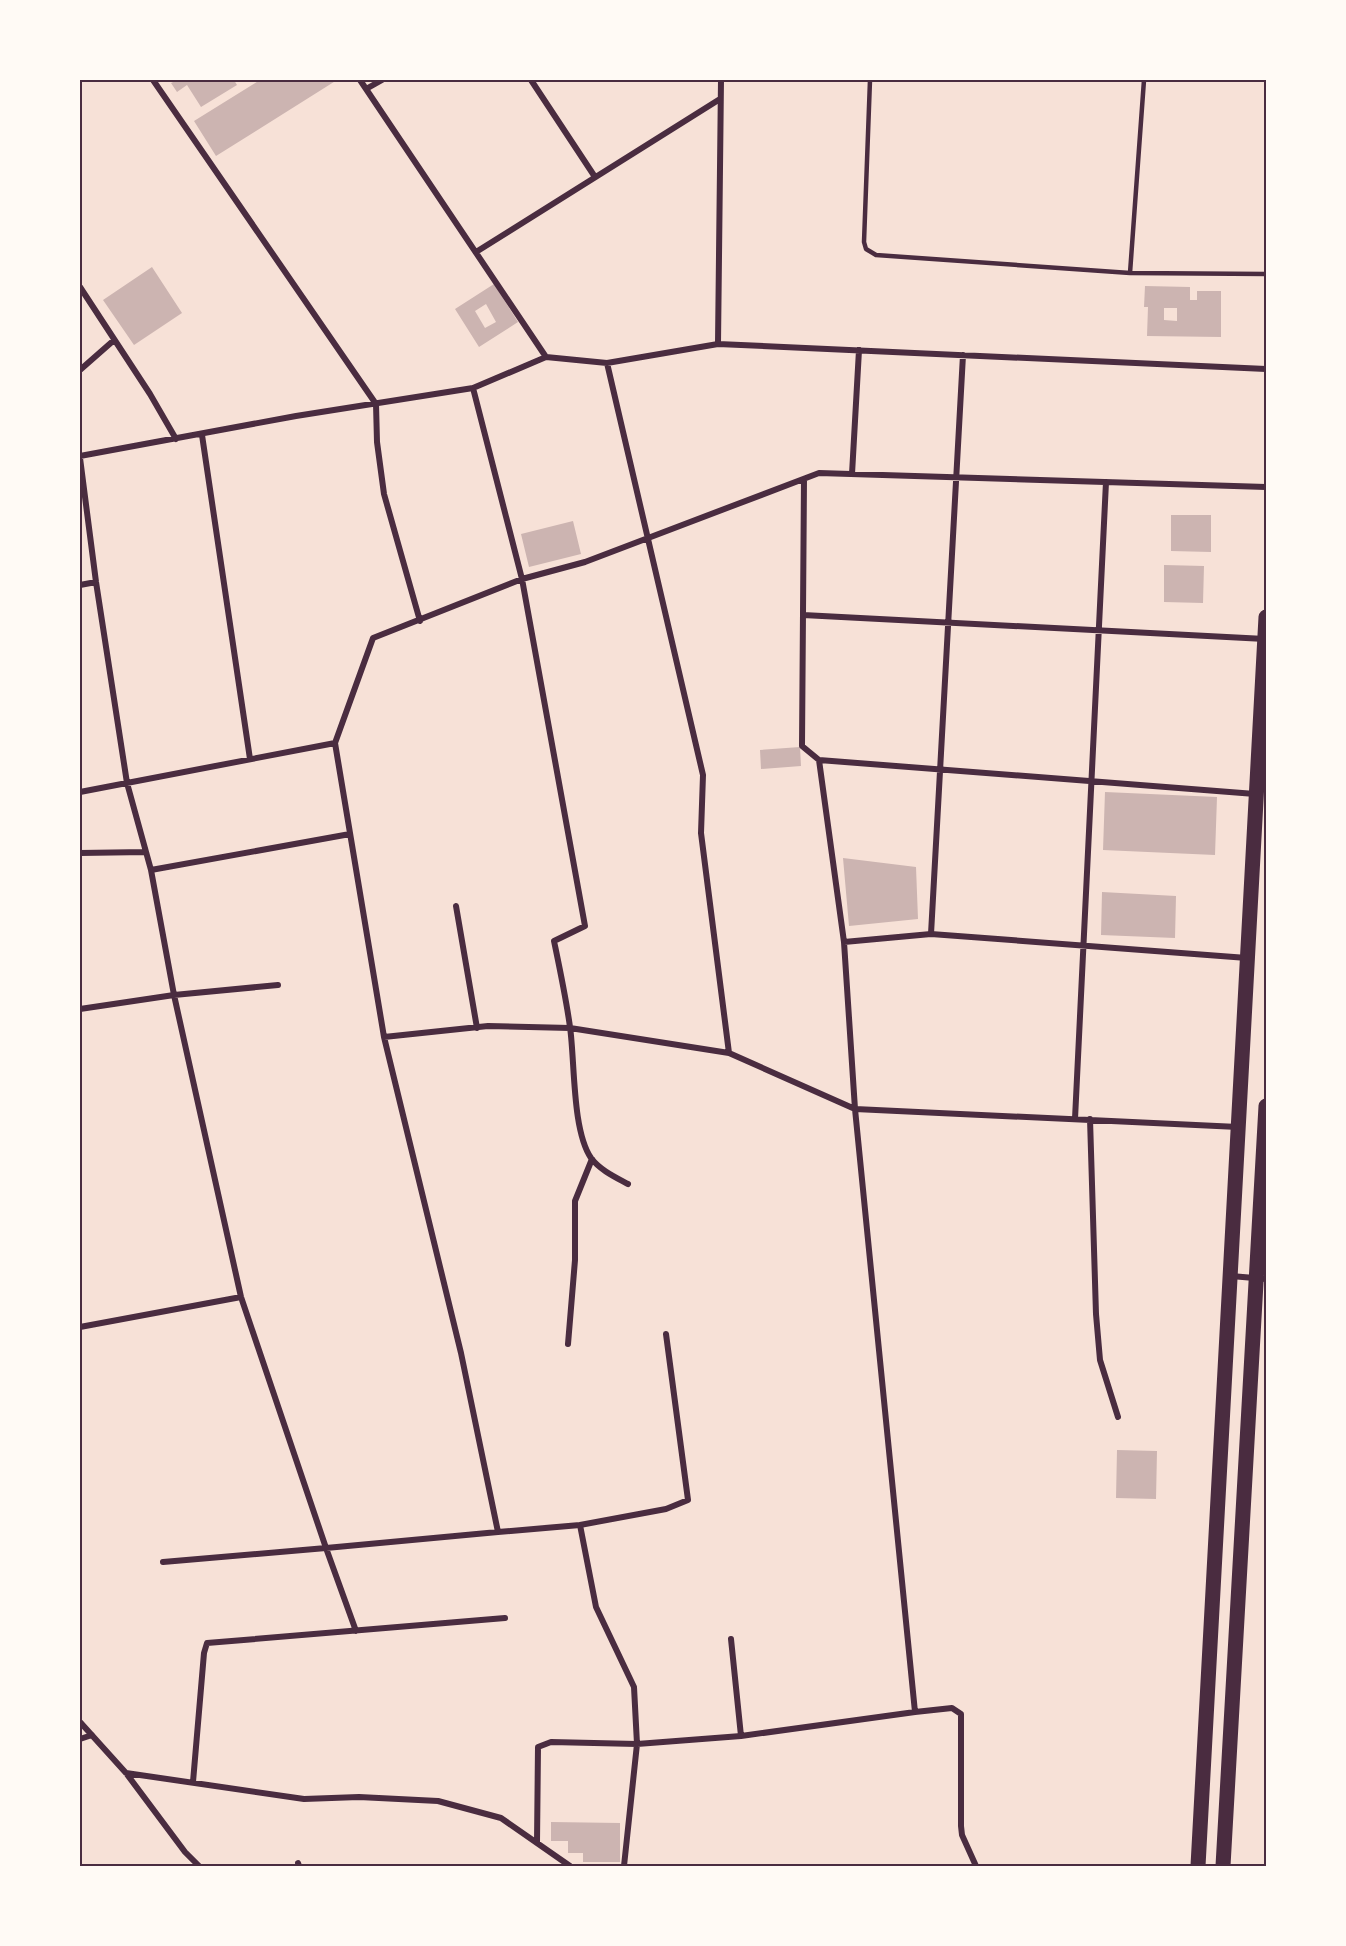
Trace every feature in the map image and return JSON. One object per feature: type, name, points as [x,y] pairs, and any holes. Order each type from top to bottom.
[{"type":"main road","points":[[1198,1866],[1266,617]]},
{"type":"main road","points":[[1223,1866],[1262,1278],[1266,1106]]},
{"type":"street","points":[[153,80],[375,404],[384,494],[420,621]]},
{"type":"street","points":[[360,80],[546,357]]},
{"type":"street","points":[[366,89],[382,80]]},
{"type":"street","points":[[531,80],[595,177]]},
{"type":"street","points":[[718,344],[721,80]]},
{"type":"street","points":[[476,252],[720,99]]},
{"type":"street","points":[[80,287],[113,342],[150,394],[176,440]]},
{"type":"street","points":[[80,370],[113,342]]},
{"type":"street","points":[[356,1631],[241,1297],[174,995],[151,870],[127,783],[96,582],[80,457],[473,388],[546,357],[607,363],[718,344],[1266,369]]},
{"type":"street","points":[[852,474],[859,350]]},
{"type":"street","points":[[931,934],[963,355]]},
{"type":"street","points":[[607,363],[703,775],[701,833],[729,1053]]},
{"type":"street","points":[[473,388],[522,579],[585,926],[554,941],[570,1028],[580,1126],[585,1146],[592,1159],[602,1169],[628,1184]]},
{"type":"street","points":[[202,435],[250,759]]},
{"type":"street","points":[[498,1532],[461,1353],[384,1037],[335,743],[373,638],[522,579],[585,562],[819,473],[1266,487]]},
{"type":"street","points":[[804,479],[802,746],[819,760],[1257,794]]},
{"type":"street","points":[[1075,1119],[1106,482]]},
{"type":"street","points":[[80,585],[96,582]]},
{"type":"street","points":[[803,615],[1265,639]]},
{"type":"street","points":[[80,792],[335,743]]},
{"type":"street","points":[[819,760],[844,942],[855,1108],[915,1712]]},
{"type":"street","points":[[151,870],[350,834]]},
{"type":"street","points":[[80,853],[146,852]]},
{"type":"street","points":[[456,906],[477,1028]]},
{"type":"street","points":[[844,942],[931,934],[1248,958]]},
{"type":"street","points":[[80,1009],[174,995],[278,985]]},
{"type":"street","points":[[384,1037],[477,1028],[570,1028],[729,1053],[855,1108],[1239,1127]]},
{"type":"street","points":[[1090,1119],[1099,1348],[1118,1417]]},
{"type":"street","points":[[568,1344],[575,1260],[575,1201],[592,1159]]},
{"type":"street","points":[[1231,1276],[1262,1278]]},
{"type":"street","points":[[80,1327],[241,1297]]},
{"type":"street","points":[[163,1562],[580,1525],[666,1509],[688,1500],[666,1334]]},
{"type":"street","points":[[580,1525],[596,1607],[634,1687],[637,1744],[624,1866]]},
{"type":"street","points":[[193,1782],[204,1653],[207,1643],[505,1618]]},
{"type":"street","points":[[731,1640],[741,1736]]},
{"type":"street","points":[[537,1843],[538,1747],[551,1742],[637,1744],[741,1736],[952,1708],[961,1713],[962,1835],[976,1866]]},
{"type":"street","points":[[80,1722],[126,1773],[185,1852],[199,1866]]},
{"type":"street","points":[[80,1739],[92,1735]]},
{"type":"street","points":[[126,1773],[304,1799],[359,1797],[438,1801],[501,1818],[570,1866]]},
{"type":"lane","points":[[870,80],[866,249],[876,255],[1130,273],[1266,274]]},
{"type":"lane","points":[[1130,273],[1144,80]]},
{"type":"building","points":[[177,80],[234,80],[237,85],[201,107],[187,85],[177,92],[171,83]]},
{"type":"building","points":[[260,80],[337,80],[216,156],[194,121]]},
{"type":"building","points":[[152,267],[182,313],[134,345],[103,300]]},
{"type":"building","points":[[494,284],[518,322],[479,347],[455,309]],"holes":[[[486,304],[496,322],[485,328],[475,311]]]},
{"type":"building","points":[[1145,286],[1190,287],[1190,300],[1197,300],[1197,291],[1221,291],[1221,337],[1147,336],[1148,307],[1144,307]],"holes":[[[1164,308],[1177,308],[1177,321],[1164,320]]]},
{"type":"building","points":[[1171,515],[1211,515],[1211,552],[1171,551]]},
{"type":"building","points":[[573,521],[581,554],[529,567],[521,534]]},
{"type":"building","points":[[1164,565],[1204,566],[1203,603],[1164,602]]},
{"type":"building","points":[[800,747],[801,766],[761,769],[760,750]]},
{"type":"building","points":[[1105,792],[1217,797],[1215,855],[1103,850]]},
{"type":"building","points":[[843,858],[916,867],[918,919],[849,926]]},
{"type":"building","points":[[1102,892],[1176,896],[1175,938],[1101,935]]},
{"type":"building","points":[[1117,1450],[1157,1451],[1156,1499],[1116,1498]]},
{"type":"building","points":[[551,1822],[620,1823],[620,1862],[583,1862],[583,1853],[568,1853],[568,1841],[551,1841]]}]
